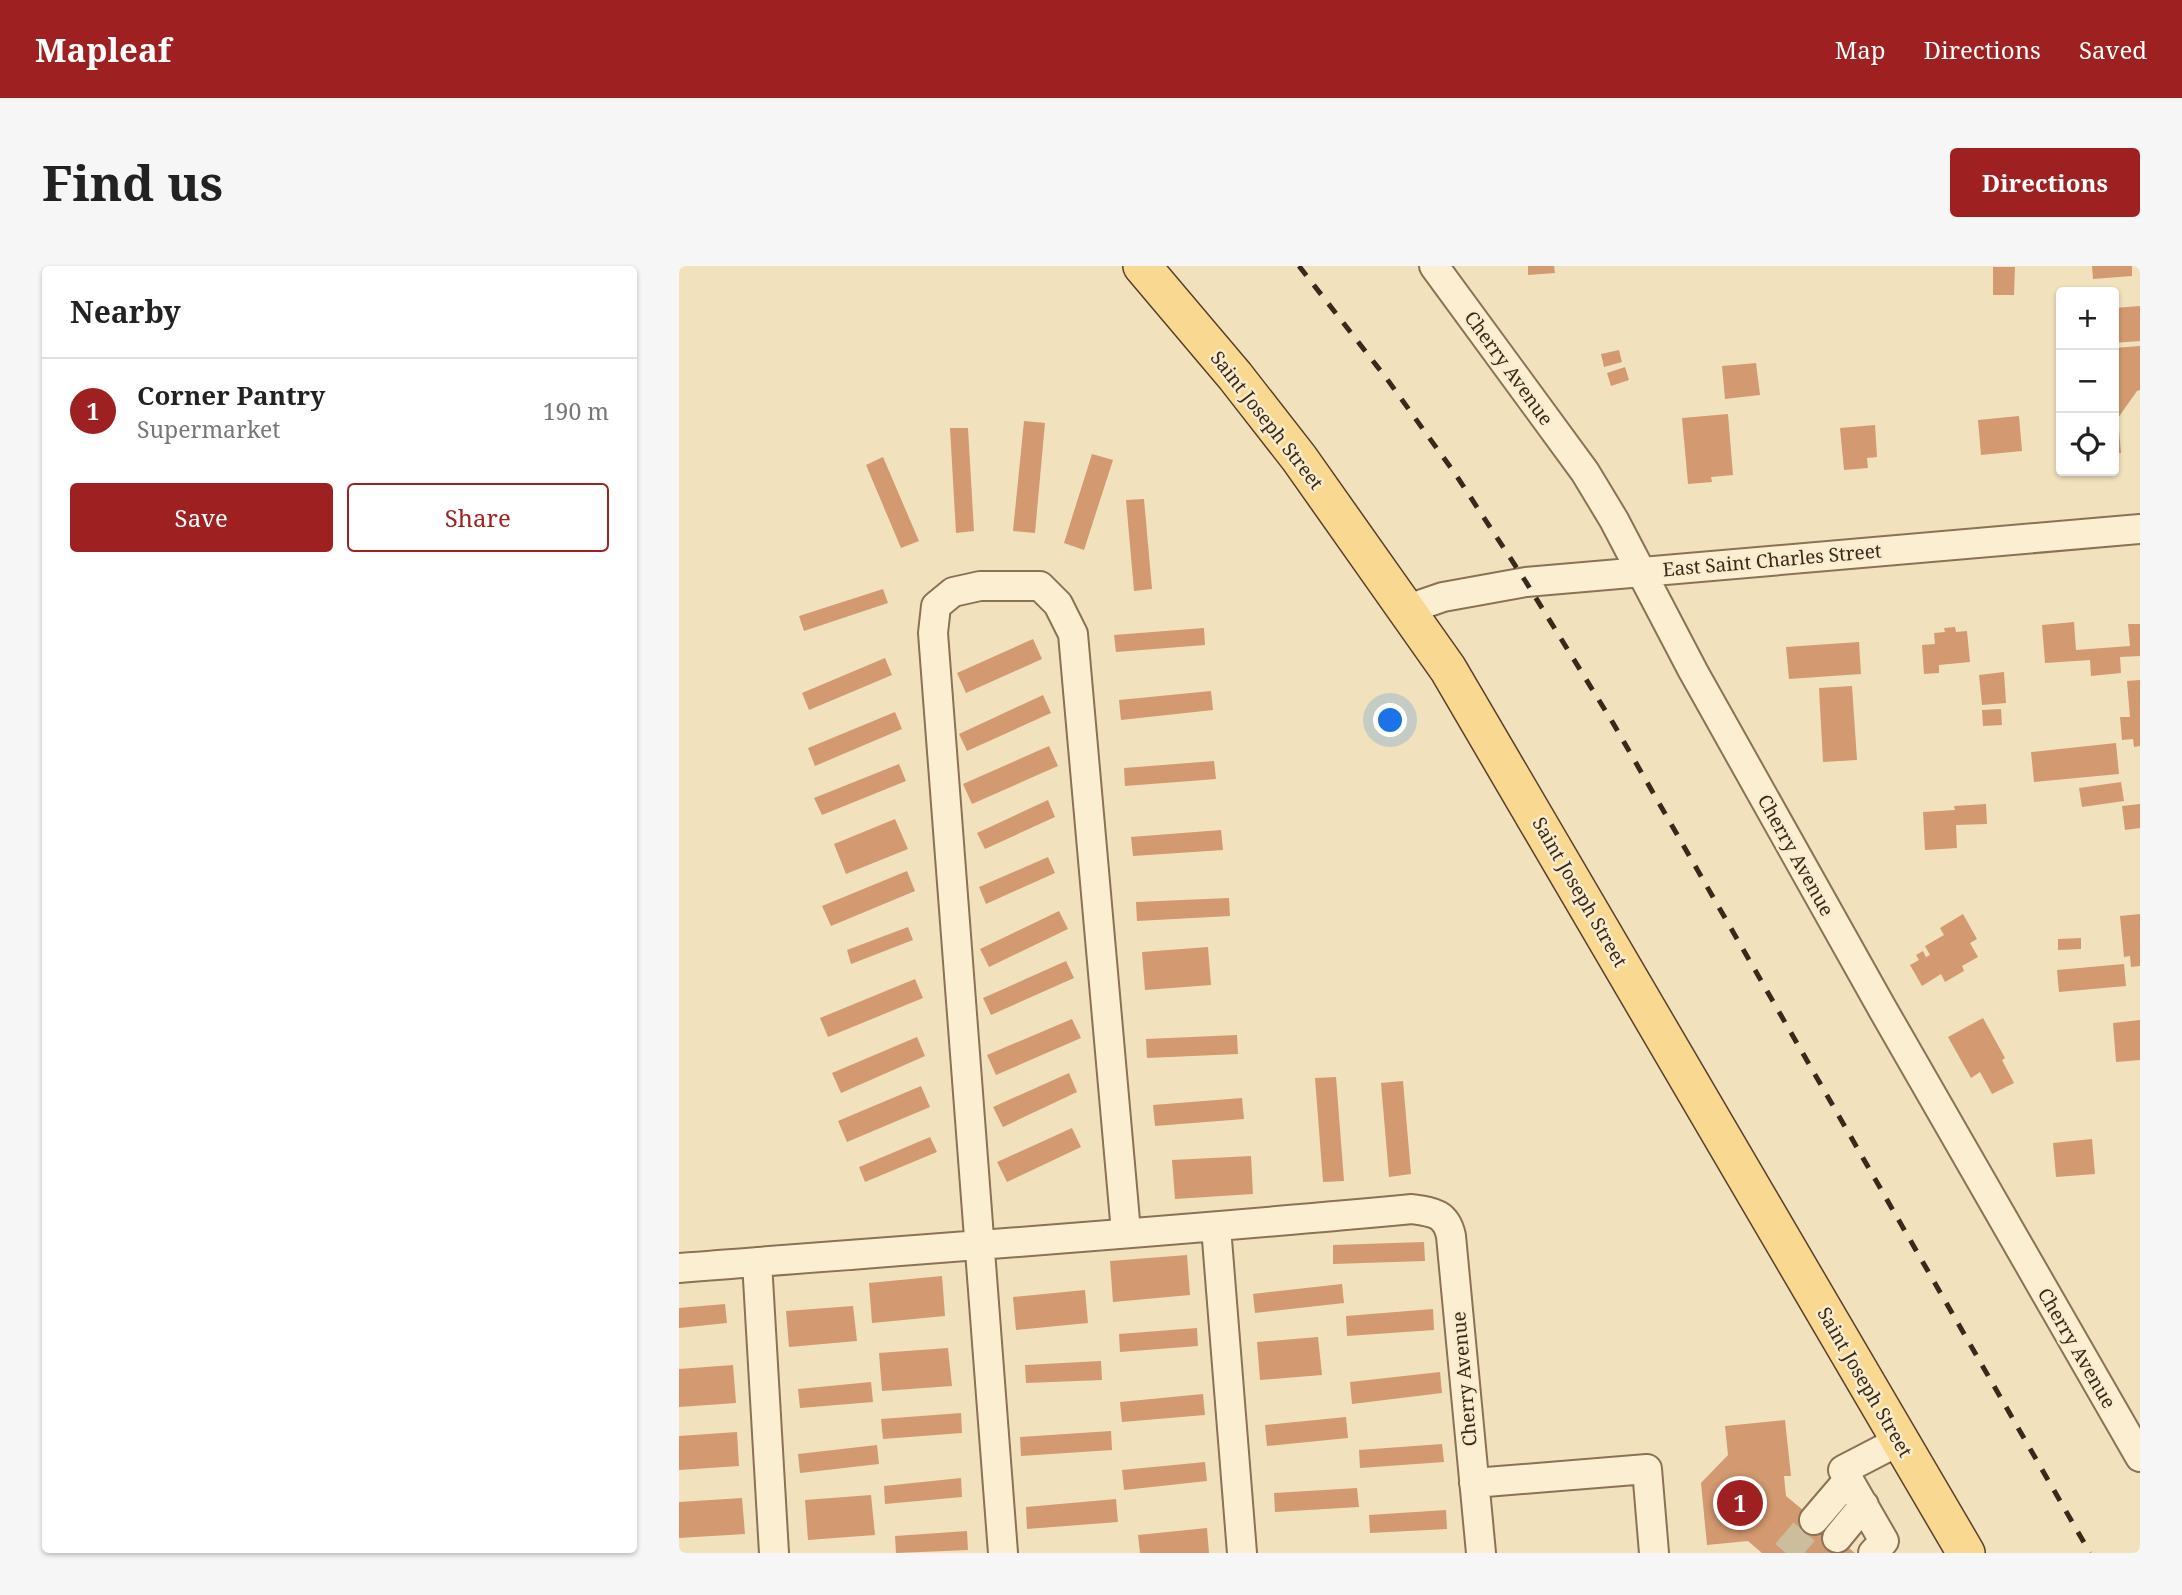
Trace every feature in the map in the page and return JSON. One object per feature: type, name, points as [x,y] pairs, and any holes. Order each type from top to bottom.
[{"type":"main road","name":"Saint Joseph Street","points":[[1142,266],[1235,376],[1299,458],[1408,608],[1486,731],[1966,1553]]},
{"type":"street","name":"Cherry Avenue","points":[[1434,266],[1585,472],[1614,520],[1639,572],[1882,1008],[2140,1457]]},
{"type":"street","name":"East Saint Charles Street","points":[[1408,608],[1479,589],[1639,572],[2140,529]]},
{"type":"street","points":[[1003,1553],[933,633],[936,606],[953,592],[981,586],[1039,586],[1058,604],[1073,634],[1126,1232]]},
{"type":"street","name":"Cherry Avenue","points":[[1216,1227],[1412,1209],[1433,1212],[1448,1223],[1481,1553]]},
{"type":"street","points":[[679,1268],[1216,1227],[1242,1553]]},
{"type":"street","points":[[757,1262],[774,1553]]},
{"type":"street","points":[[1873,1553],[1884,1541],[1843,1470],[1899,1441]]},
{"type":"street","points":[[1474,1483],[1647,1469],[1654,1553]]},
{"type":"street","points":[[1814,1520],[1849,1479]]},
{"type":"street","points":[[1837,1538],[1864,1505]]},
{"type":"building","points":[[1528,266],[1554,266],[1555,273],[1528,275]]},
{"type":"building","points":[[2092,266],[2132,266],[2132,276],[2093,279]]},
{"type":"building","points":[[1993,267],[2015,267],[2014,295],[1993,295]]},
{"type":"building","points":[[2140,306],[2140,341],[2119,343],[2119,308]]},
{"type":"building","points":[[2140,346],[2140,390],[2119,417],[2119,350],[2119,348]]},
{"type":"building","points":[[1619,350],[1622,362],[1604,367],[1601,354]]},
{"type":"building","points":[[1756,363],[1760,395],[1725,399],[1722,366]]},
{"type":"building","points":[[1625,367],[1629,380],[1611,386],[1607,373]]},
{"type":"building","points":[[1728,414],[1733,475],[1711,477],[1712,482],[1688,484],[1682,418]]},
{"type":"building","points":[[2019,416],[2022,451],[1981,455],[1978,420]]},
{"type":"building","points":[[1024,421],[1045,423],[1035,533],[1013,531]]},
{"type":"building","points":[[1875,425],[1877,457],[1867,458],[1868,468],[1844,470],[1840,428]]},
{"type":"building","points":[[950,428],[968,428],[974,531],[956,533]]},
{"type":"building","points":[[1092,454],[1113,460],[1084,550],[1064,543]]},
{"type":"building","points":[[883,457],[919,541],[901,548],[866,465]]},
{"type":"building","points":[[1144,499],[1152,589],[1134,591],[1126,500]]},
{"type":"building","points":[[883,589],[888,603],[804,631],[799,616]]},
{"type":"building","points":[[2074,622],[2076,650],[2130,646],[2128,624],[2140,624],[2140,656],[2120,657],[2121,673],[2091,676],[2090,660],[2045,663],[2042,625]]},
{"type":"building","points":[[1955,627],[1956,632],[1967,631],[1970,662],[1939,665],[1939,673],[1924,674],[1922,645],[1935,644],[1934,633]]},
{"type":"building","points":[[1204,628],[1205,645],[1116,652],[1114,635]]},
{"type":"building","points":[[1033,639],[1042,659],[966,693],[957,673]]},
{"type":"building","points":[[1859,642],[1861,674],[1789,679],[1786,647]]},
{"type":"building","points":[[885,658],[892,675],[809,710],[802,693]]},
{"type":"building","points":[[2004,672],[2006,703],[1982,705],[1979,675]]},
{"type":"building","points":[[2140,680],[2140,746],[2134,747],[2133,739],[2122,740],[2120,717],[2130,717],[2127,681]]},
{"type":"building","points":[[1852,686],[1857,760],[1823,762],[1819,688]]},
{"type":"building","points":[[1211,691],[1213,710],[1121,720],[1119,700]]},
{"type":"building","points":[[1043,695],[1051,713],[967,751],[959,734]]},
{"type":"building","points":[[2001,709],[2002,725],[1983,726],[1982,710]]},
{"type":"building","points":[[895,712],[902,729],[815,766],[808,748]]},
{"type":"building","points":[[2116,743],[2119,774],[2034,782],[2031,752]]},
{"type":"building","points":[[1049,746],[1058,766],[972,804],[963,784]]},
{"type":"building","points":[[1214,761],[1216,779],[1125,786],[1124,768]]},
{"type":"building","points":[[899,764],[906,781],[822,815],[814,798]]},
{"type":"building","points":[[2121,782],[2124,801],[2082,807],[2079,788]]},
{"type":"building","points":[[1048,800],[1055,817],[985,849],[977,833]]},
{"type":"building","points":[[1986,804],[1987,824],[1956,825],[1957,848],[1925,850],[1923,812]]},
{"type":"building","points":[[2140,804],[2140,828],[2125,830],[2122,806]]},
{"type":"building","points":[[895,819],[908,849],[846,874],[834,844]]},
{"type":"building","points":[[1221,830],[1223,850],[1133,856],[1131,837]]},
{"type":"building","points":[[1048,857],[1055,873],[986,904],[979,887]]},
{"type":"building","points":[[907,871],[915,891],[831,926],[822,906]]},
{"type":"building","points":[[1229,898],[1230,916],[1137,921],[1136,902]]},
{"type":"building","points":[[1059,911],[1068,929],[989,967],[980,949]]},
{"type":"building","points":[[1963,914],[1977,939],[1970,943],[1978,957],[1962,966],[1964,971],[1945,982],[1941,974],[1922,986],[1910,965],[1919,960],[1916,955],[1923,951],[1926,957],[1930,955],[1925,946],[1944,935],[1940,928]]},
{"type":"building","points":[[2140,914],[2140,966],[2131,967],[2130,956],[2124,957],[2120,916]]},
{"type":"building","points":[[908,927],[913,940],[851,964],[847,950]]},
{"type":"building","points":[[2081,938],[2081,949],[2058,950],[2058,939]]},
{"type":"building","points":[[1208,947],[1211,985],[1145,990],[1142,952]]},
{"type":"building","points":[[1066,961],[1074,978],[991,1015],[983,998]]},
{"type":"building","points":[[2124,964],[2126,986],[2059,992],[2057,970]]},
{"type":"building","points":[[915,979],[923,998],[828,1037],[820,1018]]},
{"type":"building","points":[[1983,1018],[2005,1058],[2002,1060],[2014,1083],[1992,1094],[1980,1072],[1971,1078],[1948,1037]]},
{"type":"building","points":[[1072,1019],[1081,1038],[996,1075],[987,1055]]},
{"type":"building","points":[[2140,1020],[2140,1060],[2116,1062],[2113,1023]]},
{"type":"building","points":[[1237,1035],[1238,1054],[1147,1058],[1146,1039]]},
{"type":"building","points":[[917,1037],[925,1056],[841,1093],[832,1073]]},
{"type":"building","points":[[1069,1073],[1077,1092],[1003,1127],[993,1107]]},
{"type":"building","points":[[1336,1077],[1344,1181],[1323,1182],[1315,1078]]},
{"type":"building","points":[[1403,1081],[1411,1174],[1389,1177],[1381,1083]]},
{"type":"building","points":[[921,1086],[930,1107],[847,1142],[838,1121]]},
{"type":"building","points":[[1242,1098],[1244,1119],[1155,1126],[1153,1105]]},
{"type":"building","points":[[1072,1128],[1081,1147],[1007,1182],[997,1162]]},
{"type":"building","points":[[930,1137],[937,1152],[865,1182],[859,1167]]},
{"type":"building","points":[[2092,1139],[2095,1174],[2056,1177],[2053,1143]]},
{"type":"building","points":[[1251,1156],[1253,1194],[1175,1199],[1172,1160]]},
{"type":"building","points":[[1424,1242],[1425,1261],[1333,1264],[1333,1245]]},
{"type":"building","points":[[1187,1255],[1190,1295],[1113,1302],[1110,1261]]},
{"type":"building","points":[[942,1276],[945,1316],[872,1323],[869,1283]]},
{"type":"building","points":[[1342,1284],[1344,1303],[1255,1313],[1253,1294]]},
{"type":"building","points":[[1085,1290],[1088,1323],[1016,1330],[1013,1297]]},
{"type":"building","points":[[725,1304],[727,1323],[679,1328],[679,1308]]},
{"type":"building","points":[[853,1306],[857,1341],[789,1347],[786,1311]]},
{"type":"building","points":[[1433,1309],[1434,1330],[1347,1336],[1346,1316]]},
{"type":"building","points":[[1197,1328],[1198,1346],[1120,1352],[1119,1334]]},
{"type":"building","points":[[1318,1337],[1322,1375],[1260,1380],[1257,1342]]},
{"type":"building","points":[[948,1348],[952,1386],[882,1391],[879,1353]]},
{"type":"building","points":[[1101,1361],[1102,1380],[1026,1383],[1025,1365]]},
{"type":"building","points":[[733,1365],[736,1403],[679,1407],[679,1369]]},
{"type":"building","points":[[1440,1372],[1442,1393],[1352,1404],[1350,1382]]},
{"type":"building","points":[[871,1382],[873,1402],[800,1408],[798,1389]]},
{"type":"building","points":[[1203,1394],[1205,1415],[1122,1422],[1120,1402]]},
{"type":"building","points":[[961,1413],[962,1433],[883,1439],[881,1419]]},
{"type":"building","points":[[1346,1417],[1348,1438],[1267,1446],[1265,1425]]},
{"type":"building","points":[[1785,1420],[1791,1476],[1784,1476],[1786,1496],[1855,1553],[1762,1553],[1748,1541],[1707,1545],[1701,1483],[1728,1455],[1725,1426]]},
{"type":"building","points":[[1111,1431],[1112,1450],[1021,1456],[1020,1437]]},
{"type":"building","points":[[737,1432],[739,1466],[679,1470],[679,1436]]},
{"type":"building","points":[[1442,1444],[1444,1462],[1360,1468],[1359,1450]]},
{"type":"building","points":[[877,1445],[879,1464],[800,1473],[798,1454]]},
{"type":"building","points":[[1205,1462],[1207,1481],[1124,1490],[1122,1470]]},
{"type":"building","points":[[961,1478],[962,1497],[885,1504],[884,1486]]},
{"type":"building","points":[[1357,1488],[1359,1507],[1275,1512],[1274,1493]]},
{"type":"building","points":[[871,1495],[875,1535],[808,1540],[805,1500]]},
{"type":"building","points":[[742,1498],[745,1534],[679,1538],[679,1502]]},
{"type":"building","points":[[1116,1499],[1118,1522],[1027,1529],[1026,1507]]},
{"type":"building","points":[[1446,1510],[1447,1529],[1370,1533],[1369,1515]]},
{"type":"building","points":[[1207,1528],[1209,1553],[1140,1553],[1138,1535]]},
{"type":"building","points":[[967,1531],[968,1550],[896,1553],[895,1536]]},
{"type":"tunnel","points":[[1786,1553],[1814,1520]]},
{"type":"railway","points":[[1299,266],[1387,379],[1456,475],[1613,723],[2090,1553]]},
{"type":"place","name":"Corner Pantry","points":[[1740,1503]]}]
